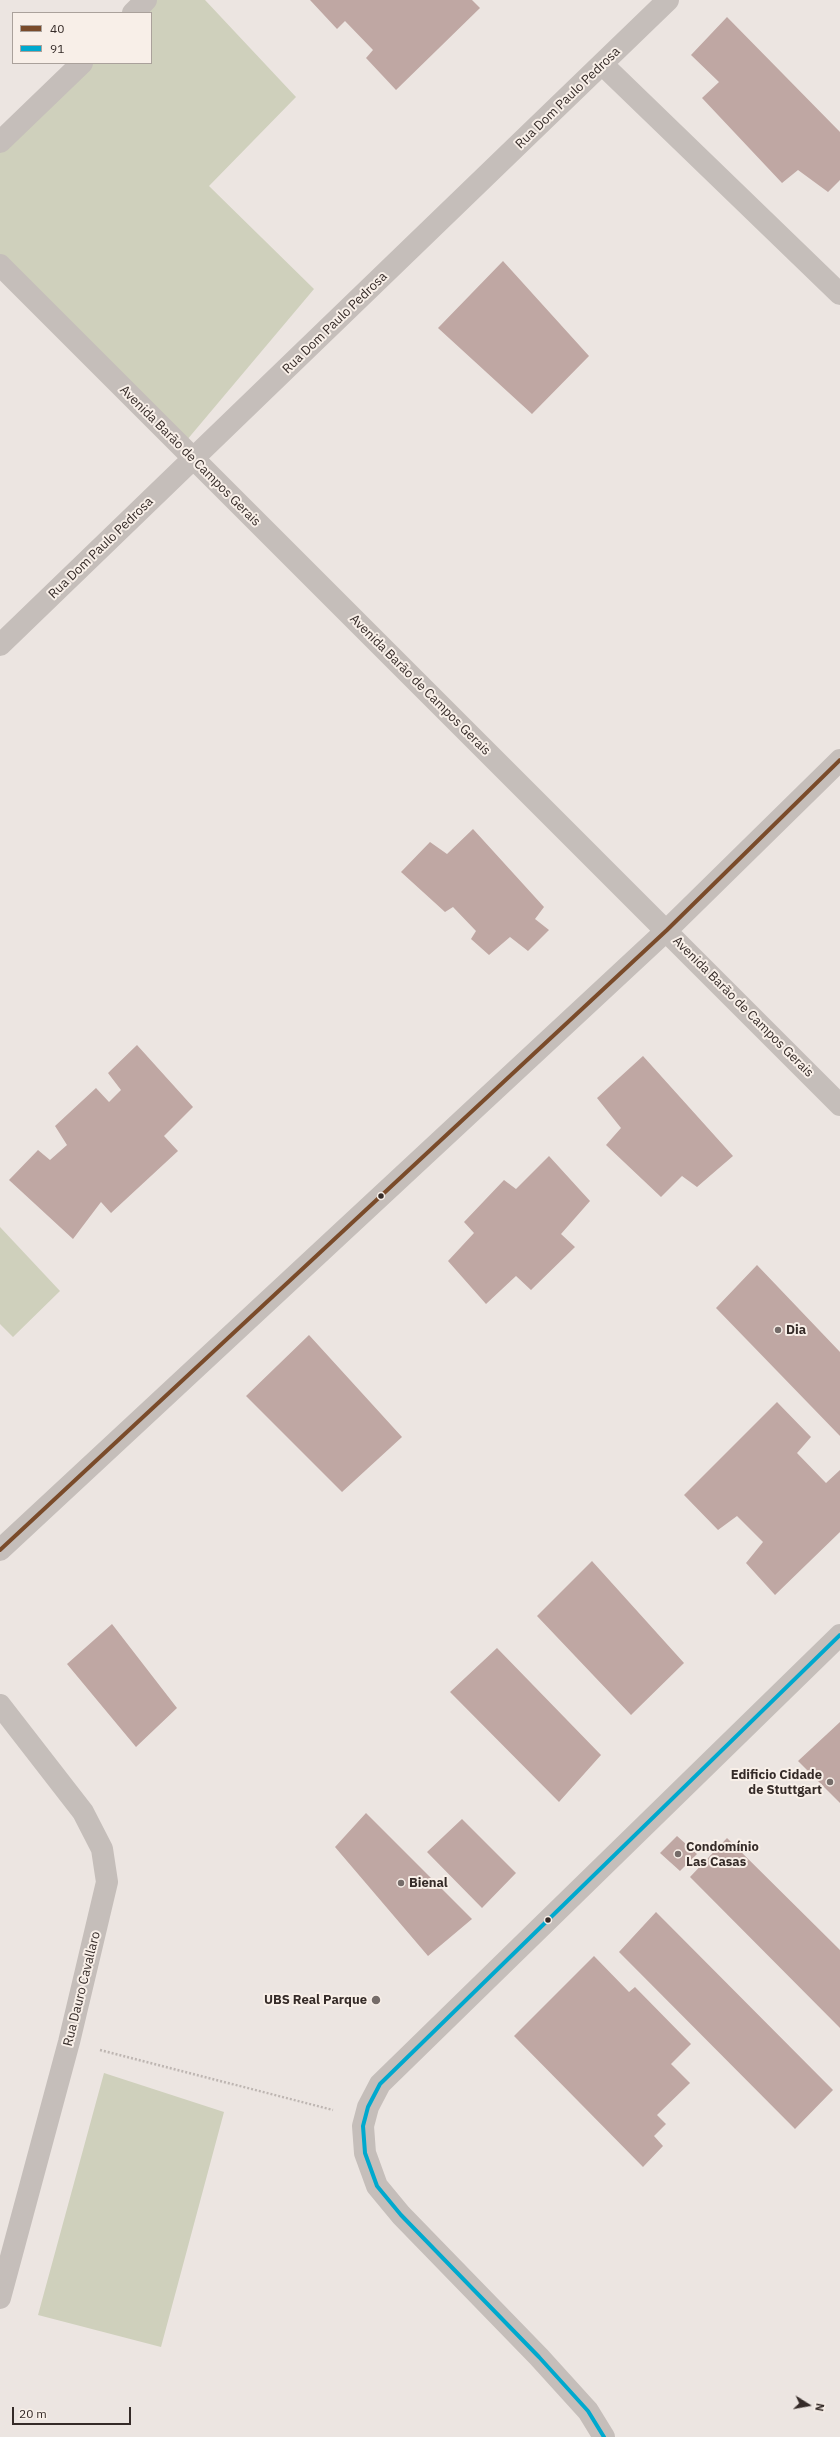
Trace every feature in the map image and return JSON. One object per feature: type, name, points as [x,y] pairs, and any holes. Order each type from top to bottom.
[{"type":"street","points":[[134,12],[146,0]]},
{"type":"street","name":"Rua Dom Paulo Pedrosa","points":[[0,644],[194,460],[668,0]]},
{"type":"street","points":[[0,142],[81,64]]},
{"type":"street","points":[[602,64],[840,294]]},
{"type":"street","name":"Avenida Barão de Campos Gerais","points":[[0,264],[194,460],[840,1105]]},
{"type":"street","points":[[0,1550],[666,930],[840,760]]},
{"type":"street","points":[[604,2437],[588,2411],[549,2368],[401,2215],[377,2186],[365,2153],[365,2118],[368,2107],[380,2084],[840,1635]]},
{"type":"street","name":"Rua Dauro Cavallaro","points":[[0,1705],[83,1812],[102,1849],[108,1882],[69,2042],[0,2298]]},
{"type":"path","points":[[69,2042],[365,2118]]},
{"type":"green space","points":[[146,0],[205,0],[296,97],[209,186],[314,289],[181,447],[0,265],[0,142],[81,64],[152,64],[152,12],[134,12]]},
{"type":"green space","points":[[0,1227],[60,1291],[13,1337],[0,1324]]},
{"type":"green space","points":[[104,2073],[224,2112],[161,2347],[38,2315]]},
{"type":"building","points":[[310,0],[472,0],[480,8],[396,90],[366,58],[373,50],[345,21],[337,29]]},
{"type":"building","points":[[727,17],[840,132],[840,180],[828,192],[798,170],[782,183],[702,98],[719,82],[691,55]]},
{"type":"building","points":[[503,261],[589,356],[532,414],[438,328]]},
{"type":"building","points":[[473,829],[544,907],[535,919],[549,930],[528,951],[510,937],[489,955],[471,939],[476,931],[453,907],[445,912],[401,872],[430,842],[447,854]]},
{"type":"building","points":[[137,1045],[193,1107],[164,1136],[178,1151],[111,1213],[101,1202],[73,1239],[9,1180],[38,1150],[50,1160],[67,1145],[55,1126],[96,1088],[109,1102],[121,1090],[108,1073]]},
{"type":"building","points":[[643,1056],[733,1156],[697,1187],[682,1176],[661,1197],[606,1145],[621,1128],[597,1098]]},
{"type":"building","points":[[549,1156],[590,1201],[561,1234],[575,1247],[531,1290],[516,1276],[486,1304],[448,1261],[474,1233],[464,1222],[504,1180],[516,1189]]},
{"type":"building","name":"Dia","points":[[757,1265],[840,1352],[840,1436],[716,1308]]},
{"type":"building","points":[[309,1335],[402,1437],[342,1492],[246,1396]]},
{"type":"building","points":[[777,1402],[811,1437],[797,1453],[826,1483],[840,1470],[840,1532],[775,1595],[746,1563],[763,1542],[737,1516],[718,1530],[684,1495]]},
{"type":"building","points":[[592,1561],[684,1663],[631,1715],[537,1616]]},
{"type":"building","points":[[112,1624],[177,1708],[136,1747],[67,1664]]},
{"type":"building","points":[[497,1648],[601,1755],[559,1802],[450,1692]]},
{"type":"building","name":"Edificio Cidade de Stuttgart","points":[[840,1722],[840,1803],[798,1761]]},
{"type":"building","name":"Bienal","points":[[366,1813],[472,1919],[428,1956],[335,1847]]},
{"type":"building","points":[[462,1819],[516,1873],[482,1908],[427,1852]]},
{"type":"building","name":"Condomínio Las Casas","points":[[677,1836],[697,1854],[680,1871],[660,1853]]},
{"type":"building","points":[[727,1838],[840,1950],[840,2028],[690,1877]]},
{"type":"building","points":[[656,1912],[833,2090],[795,2129],[619,1952]]},
{"type":"building","points":[[594,1956],[629,1992],[635,1987],[691,2044],[671,2064],[690,2083],[657,2115],[666,2124],[654,2136],[663,2146],[643,2167],[514,2036]]},
{"type":"transit line","name":"40","points":[[0,1550],[667,930],[840,760]]},
{"type":"transit line","name":"91","points":[[604,2437],[588,2411],[539,2357],[401,2215],[377,2186],[365,2153],[363,2126],[368,2107],[380,2084],[840,1635]]},
{"type":"place","name":"Dia","points":[[778,1330]]},
{"type":"place","name":"Edificio Cidade de Stuttgart","points":[[830,1782]]},
{"type":"place","name":"Condomínio Las Casas","points":[[678,1854]]},
{"type":"place","name":"Bienal","points":[[401,1883]]},
{"type":"place","name":"UBS Real Parque","points":[[376,2000]]}]
